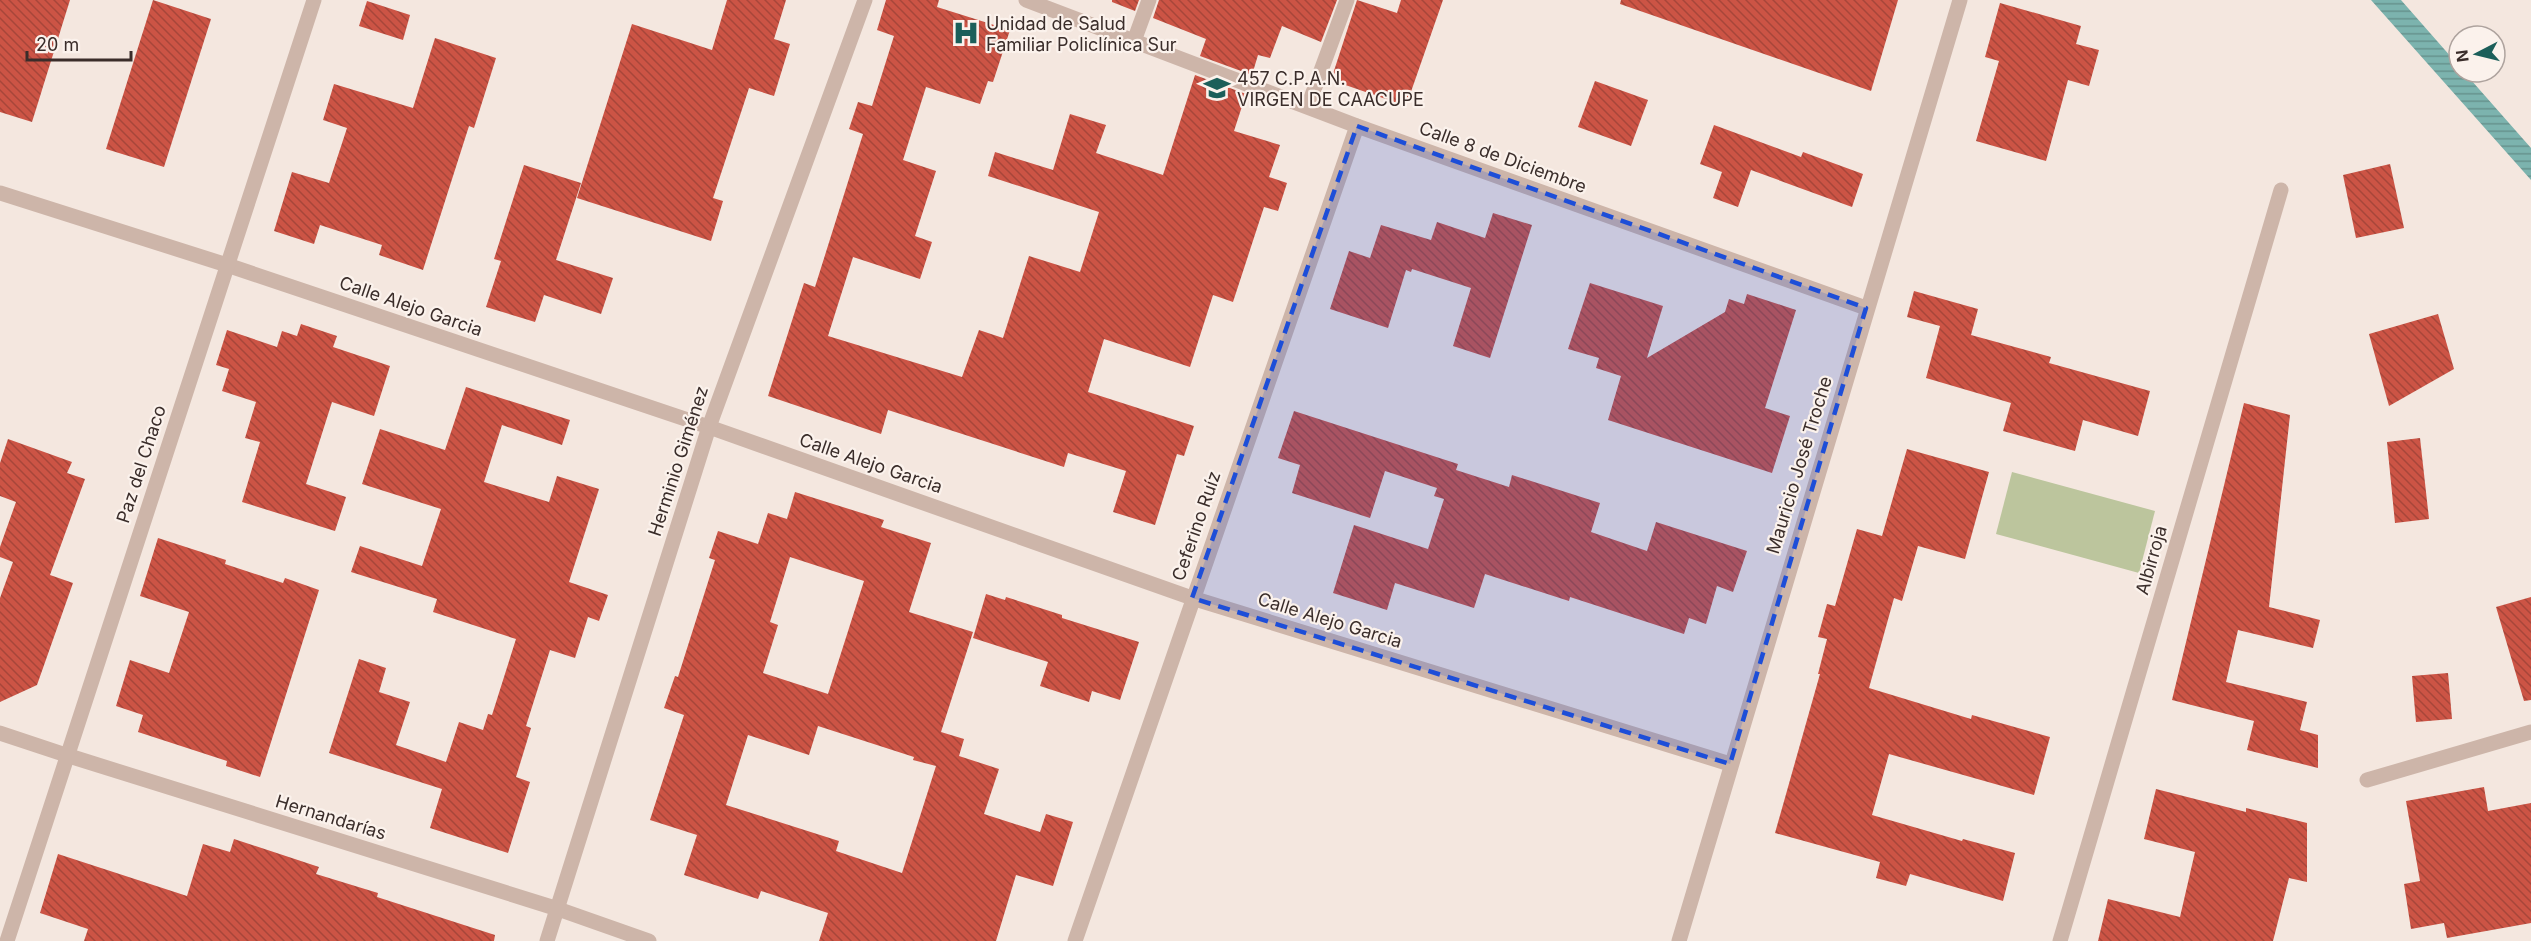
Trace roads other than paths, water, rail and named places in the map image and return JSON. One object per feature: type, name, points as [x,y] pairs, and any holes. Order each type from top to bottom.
[{"type":"street","name":"Paz del Chaco","points":[[7,941],[314,0]]},
{"type":"street","name":"Herminio Giménez","points":[[547,941],[709,427],[865,0]]},
{"type":"street","name":"Calle 8 de Diciembre","points":[[1026,0],[1358,126],[1866,308]]},
{"type":"street","points":[[1134,41],[1149,0]]},
{"type":"street","points":[[1308,106],[1347,0]]},
{"type":"street","name":"Mauricio José Troche","points":[[1678,941],[1960,0]]},
{"type":"street","name":"Ceferino Ruíz","points":[[1075,941],[1192,598],[1358,126]]},
{"type":"street","name":"Albirroja","points":[[2060,941],[2281,190]]},
{"type":"street","name":"Calle Alejo Garcia","points":[[0,193],[227,265],[709,427],[1192,598],[1730,764]]},
{"type":"street","points":[[2367,780],[2531,732]]},
{"type":"street","name":"Hernandarías","points":[[0,733],[558,909],[649,941]]},
{"type":"water","points":[[2371,0],[2401,0],[2447,52],[2447,84],[2475,84],[2531,148],[2531,180]]},
{"type":"place","name":"Unidad de Salud Familiar Policlínica Sur","points":[[966,33]]},
{"type":"place","name":"457 C.P.A.N. VIRGEN DE CAACUPE","points":[[1217,88]]}]
